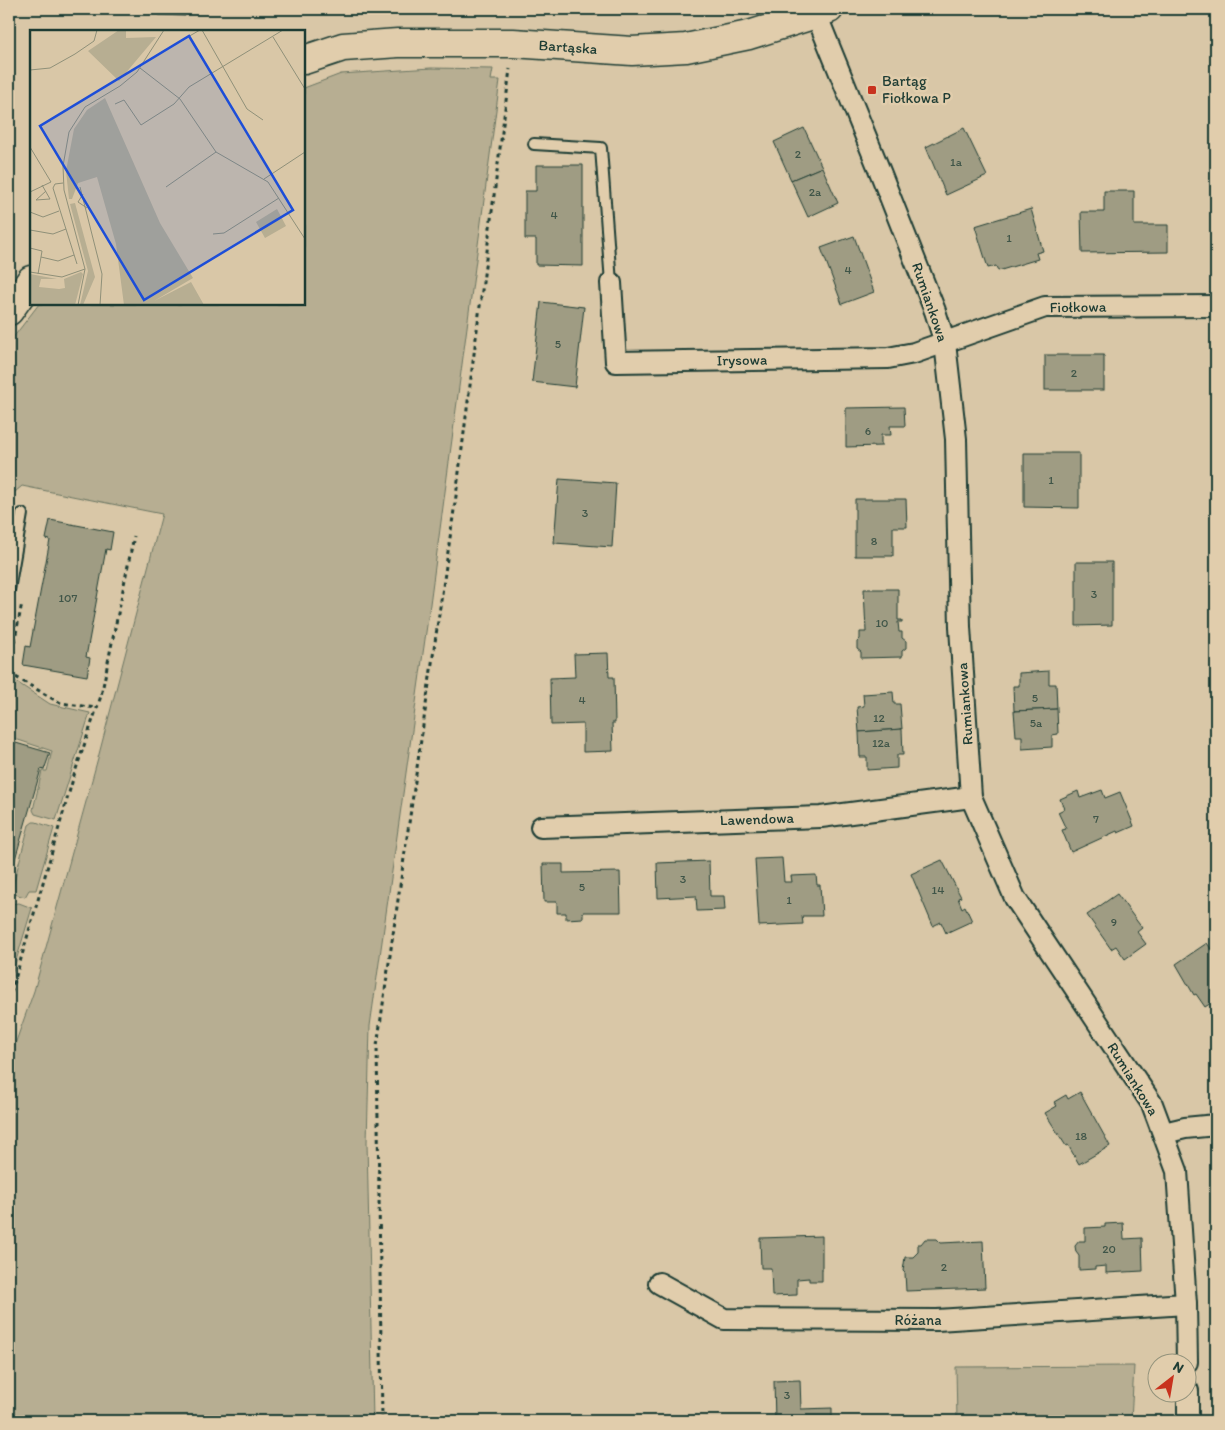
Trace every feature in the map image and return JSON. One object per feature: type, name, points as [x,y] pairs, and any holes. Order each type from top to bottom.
[{"type":"street","name":"Bartąska","points":[[305,60],[343,47],[398,43],[513,44],[632,51],[686,48],[749,35],[823,12]]},
{"type":"street","name":"Rumiankowa","points":[[823,12],[885,183],[935,311],[945,343],[956,439],[960,627],[971,797],[1015,898],[1152,1104],[1164,1133],[1177,1171],[1186,1304],[1187,1352]]},
{"type":"street","points":[[9,311],[30,281]]},
{"type":"street","name":"Irysowa","points":[[612,283],[616,362],[888,358],[914,354],[945,343]]},
{"type":"street","name":"Fiołkowa","points":[[945,343],[1045,307],[1216,306]]},
{"type":"street","name":"Lawendowa","points":[[540,827],[821,817],[971,797]]},
{"type":"street","points":[[1164,1133],[1185,1128],[1216,1125]]},
{"type":"street","name":"Różana","points":[[659,1282],[724,1319],[937,1320],[1186,1304]]},
{"type":"street","points":[[1188,1402],[1188,1421]]},
{"type":"lane","points":[[534,144],[601,148],[612,283]]},
{"type":"lane","points":[[9,590],[11,565],[22,514]]},
{"type":"path","points":[[382,1421],[377,1046],[456,496],[507,78],[513,44]]},
{"type":"path","points":[[9,1000],[75,772],[101,696],[134,536]]},
{"type":"path","points":[[9,673],[53,699],[96,708]]},
{"type":"shaded area","points":[[431,68],[493,69],[491,80],[500,80],[430,604],[370,1026],[367,1142],[373,1421],[9,1421],[9,1061],[34,991],[162,514],[22,486],[9,497],[9,343],[38,305],[305,305],[305,88],[341,74]]},
{"type":"shaded area","points":[[12,679],[50,704],[90,713],[56,820],[35,814],[33,810],[42,771],[47,771],[52,751],[9,737],[9,684]]},
{"type":"shaded area","points":[[33,822],[54,828],[36,890],[29,890],[25,897],[11,893],[29,825]]},
{"type":"shaded area","points":[[19,903],[32,908],[9,984],[9,904]]},
{"type":"shaded area","points":[[1134,1366],[1131,1421],[957,1421],[956,1367]]},
{"type":"building","points":[[160,9],[185,9],[185,16],[159,15]]},
{"type":"building","points":[[804,128],[822,167],[791,180],[774,142]]},
{"type":"building","points":[[964,128],[987,176],[946,195],[926,147]]},
{"type":"building","points":[[536,165],[583,165],[583,266],[536,265],[536,239],[525,239],[525,191],[536,191]]},
{"type":"building","points":[[822,167],[838,203],[808,217],[791,180]]},
{"type":"building","points":[[1104,191],[1134,191],[1134,225],[1168,225],[1168,252],[1082,253],[1081,212],[1104,212]]},
{"type":"building","points":[[1031,209],[1043,251],[1036,253],[1038,259],[998,271],[996,266],[988,268],[975,226]]},
{"type":"building","points":[[854,236],[874,292],[842,304],[821,248]]},
{"type":"building","points":[[541,302],[584,307],[575,387],[532,382]]},
{"type":"building","points":[[1045,355],[1104,355],[1104,390],[1045,390]]},
{"type":"building","points":[[904,407],[905,426],[890,426],[891,435],[881,435],[881,446],[846,447],[846,408]]},
{"type":"building","points":[[1024,453],[1079,453],[1079,508],[1024,507]]},
{"type":"building","points":[[559,479],[616,483],[612,547],[554,543]]},
{"type":"building","points":[[855,499],[906,499],[907,527],[893,527],[893,556],[855,556]]},
{"type":"building","points":[[50,520],[113,532],[110,550],[106,549],[86,657],[90,658],[87,676],[23,665],[26,646],[30,647],[50,540],[46,539]]},
{"type":"building","points":[[1076,562],[1112,562],[1112,625],[1076,626]]},
{"type":"building","points":[[864,589],[898,589],[898,620],[902,620],[902,622],[898,622],[899,632],[902,632],[902,638],[906,641],[906,648],[902,651],[902,657],[861,658],[861,652],[857,649],[857,642],[860,639],[860,632],[866,632]]},
{"type":"building","points":[[608,653],[609,677],[614,677],[615,723],[612,723],[613,751],[583,752],[583,724],[551,725],[550,678],[575,677],[574,654]]},
{"type":"building","points":[[1049,671],[1049,684],[1056,684],[1057,709],[1014,711],[1013,686],[1019,686],[1019,673]]},
{"type":"building","points":[[893,692],[894,704],[900,704],[902,729],[859,732],[857,707],[864,706],[863,694]]},
{"type":"building","points":[[1057,709],[1058,734],[1052,735],[1052,747],[1022,749],[1022,736],[1016,736],[1014,711]]},
{"type":"building","points":[[902,729],[903,755],[897,755],[897,768],[867,770],[867,757],[860,757],[859,732]]},
{"type":"building","points":[[9,741],[50,753],[44,770],[41,769],[9,880]]},
{"type":"building","points":[[1102,790],[1105,798],[1120,792],[1134,826],[1118,833],[1117,831],[1071,852],[1062,830],[1066,829],[1058,812],[1064,809],[1060,799],[1078,791],[1080,798]]},
{"type":"building","points":[[782,858],[784,882],[792,882],[791,876],[816,875],[817,885],[820,885],[822,916],[802,916],[803,924],[759,926],[755,859]]},
{"type":"building","points":[[942,860],[961,897],[958,898],[962,908],[965,906],[972,921],[946,933],[941,922],[933,926],[911,874]]},
{"type":"building","points":[[709,861],[710,896],[724,896],[725,910],[697,911],[696,896],[658,898],[657,863]]},
{"type":"building","points":[[543,864],[563,864],[563,873],[620,872],[621,912],[583,912],[583,918],[566,919],[566,913],[557,913],[557,902],[544,902]]},
{"type":"building","points":[[1117,894],[1142,928],[1137,932],[1146,944],[1125,959],[1116,946],[1111,949],[1087,915]]},
{"type":"building","points":[[1207,943],[1216,956],[1216,1010],[1211,1003],[1205,1007],[1196,994],[1194,995],[1176,964]]},
{"type":"building","points":[[1080,1092],[1110,1146],[1079,1164],[1045,1113],[1057,1106],[1054,1102],[1066,1095],[1068,1099]]},
{"type":"building","points":[[1123,1223],[1124,1239],[1142,1238],[1143,1271],[1106,1273],[1106,1266],[1079,1270],[1079,1256],[1075,1246],[1079,1241],[1085,1241],[1085,1228],[1105,1227],[1105,1224]]},
{"type":"building","points":[[822,1236],[822,1281],[809,1281],[809,1278],[797,1279],[797,1295],[772,1296],[771,1268],[761,1268],[760,1238]]},
{"type":"building","points":[[925,1239],[937,1239],[941,1243],[983,1241],[985,1288],[906,1291],[905,1273],[903,1271],[905,1257],[913,1257],[918,1252],[918,1244],[921,1244]]},
{"type":"building","points":[[800,1380],[801,1409],[832,1408],[832,1421],[775,1421],[774,1381]]},
{"type":"place","name":"Bartąg Fiołkowa P","points":[[872,90]]}]
